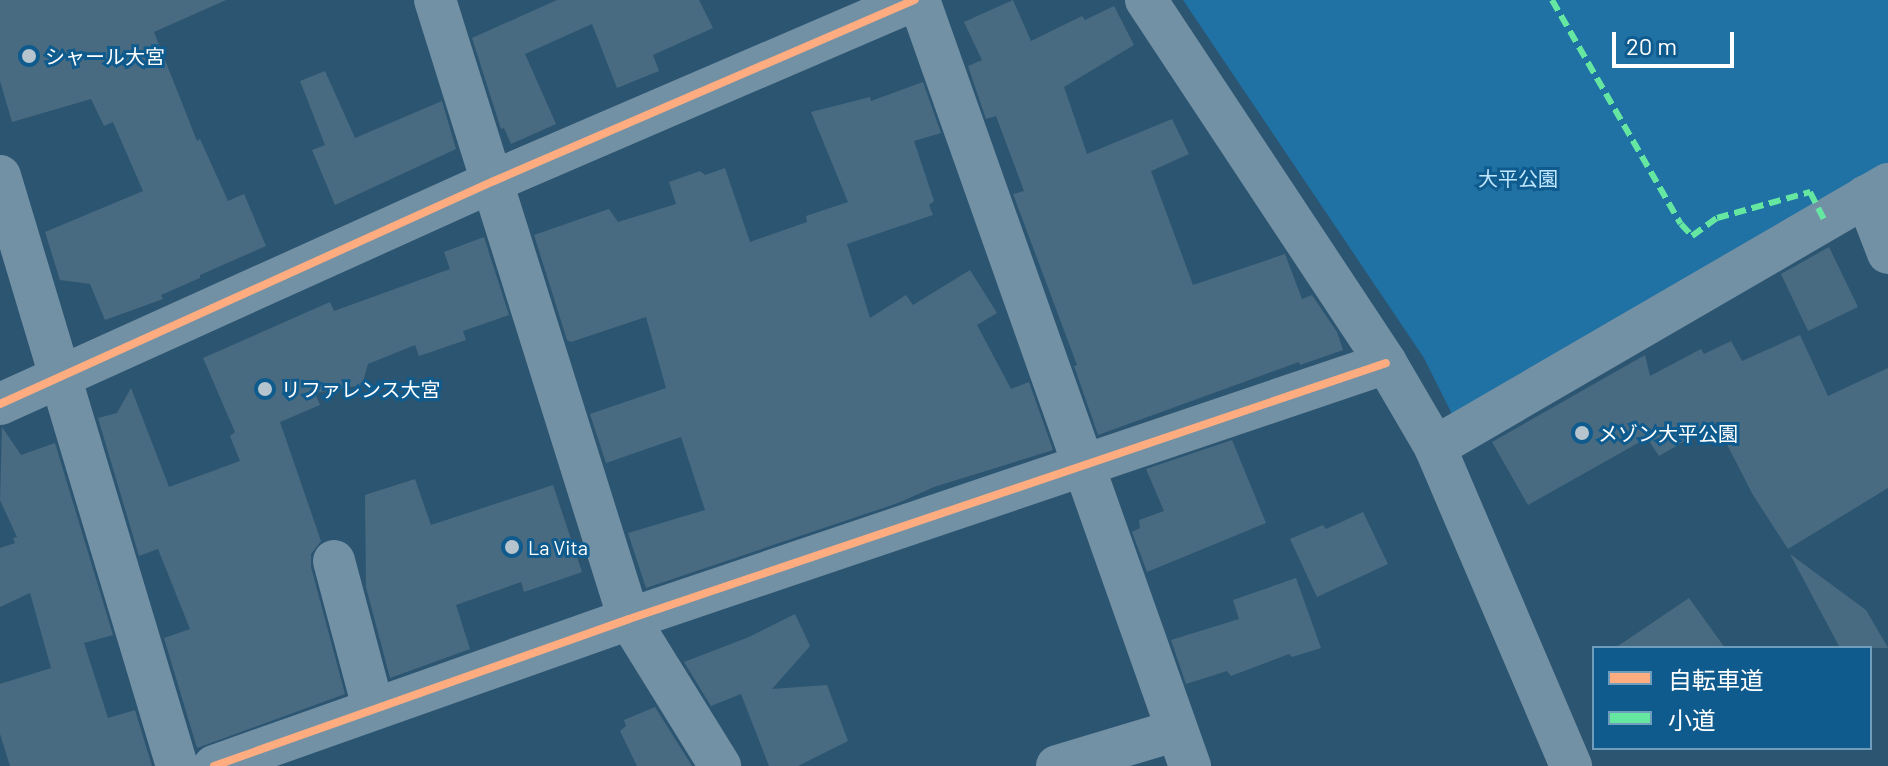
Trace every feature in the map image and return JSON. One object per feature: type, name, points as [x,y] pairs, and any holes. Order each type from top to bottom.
[{"type":"street","points":[[435,0],[629,619],[720,766]]},
{"type":"street","points":[[0,404],[494,181],[917,0],[1184,748],[1057,766]]},
{"type":"street","points":[[1146,0],[1386,363],[1435,447],[1571,766]]},
{"type":"street","points":[[0,176],[177,766]]},
{"type":"street","points":[[1435,447],[1877,190],[1888,253]]},
{"type":"street","points":[[214,766],[629,619],[1386,363]]},
{"type":"street","points":[[334,561],[373,708]]},
{"type":"green space","name":"大平公園","points":[[1183,0],[1888,0],[1888,172],[1455,420],[1424,358]]},
{"type":"building","points":[[0,0],[226,0],[154,32],[197,141],[200,139],[228,201],[244,194],[266,246],[161,295],[163,299],[105,320],[90,284],[60,280],[45,232],[143,191],[113,122],[104,126],[91,99],[12,122],[0,81]]},
{"type":"building","points":[[557,0],[699,0],[713,28],[653,55],[659,71],[617,88],[592,24],[525,54],[556,124],[511,144],[504,128],[501,129],[472,38]]},
{"type":"building","points":[[1013,0],[1031,41],[1082,16],[1085,20],[1114,6],[1134,45],[1064,87],[1087,154],[1172,119],[1189,154],[1151,171],[1193,285],[1285,254],[1302,299],[1312,295],[1337,332],[1343,350],[1300,365],[1299,362],[1098,435],[1074,366],[1077,365],[1013,194],[1024,191],[996,116],[986,119],[968,66],[982,60],[964,22]]},
{"type":"building","points":[[325,71],[355,138],[442,101],[456,149],[335,205],[312,150],[325,145],[300,81]]},
{"type":"building","points":[[923,82],[941,133],[914,141],[934,201],[929,205],[933,215],[847,244],[870,318],[906,295],[913,305],[970,270],[997,313],[977,325],[1011,389],[1029,382],[1053,450],[934,487],[898,503],[646,588],[628,533],[705,510],[681,437],[606,463],[590,414],[666,388],[646,317],[571,342],[567,340],[534,235],[609,209],[618,222],[676,204],[669,182],[700,171],[705,175],[725,168],[750,242],[807,222],[806,216],[848,202],[811,112],[870,97],[871,101]]},
{"type":"building","points":[[484,237],[509,315],[463,331],[466,340],[419,356],[415,345],[368,364],[362,385],[315,393],[320,405],[280,422],[321,541],[311,554],[311,567],[345,694],[197,748],[164,638],[190,629],[158,549],[139,556],[98,418],[117,413],[131,388],[169,487],[240,461],[230,436],[235,432],[203,358],[330,302],[334,311],[450,269],[444,252]]},
{"type":"building","points":[[1829,247],[1858,307],[1808,331],[1781,274]]},
{"type":"building","points":[[1800,335],[1828,396],[1888,368],[1888,488],[1788,549],[1753,495],[1716,423],[1659,456],[1647,438],[1528,505],[1492,442],[1645,355],[1650,376],[1701,349],[1704,354],[1731,341],[1742,361]]},
{"type":"building","points":[[2,427],[21,455],[55,443],[113,635],[84,643],[108,718],[135,710],[152,766],[10,766],[0,734],[0,684],[51,668],[30,593],[0,607],[0,548],[15,543],[13,538],[17,537],[0,500]]},
{"type":"building","points":[[1232,440],[1266,523],[1147,572],[1132,532],[1140,528],[1139,520],[1164,511],[1146,469]]},
{"type":"building","points":[[415,479],[431,525],[553,485],[582,572],[524,592],[521,582],[456,605],[470,649],[390,678],[366,587],[365,495]]},
{"type":"building","points":[[1363,512],[1388,564],[1317,597],[1290,539],[1323,525],[1326,529]]},
{"type":"building","points":[[1790,554],[1866,610],[1888,648],[1839,646]]},
{"type":"building","points":[[1296,578],[1321,648],[1292,657],[1289,654],[1231,676],[1227,671],[1186,684],[1171,640],[1239,619],[1233,600]]},
{"type":"building","points":[[1689,598],[1724,646],[1618,646]]},
{"type":"building","points":[[795,614],[810,646],[772,689],[827,685],[848,741],[798,766],[769,766],[741,694],[711,706],[684,662],[749,637]]},
{"type":"building","points":[[655,707],[692,766],[637,766],[620,731],[626,726],[624,720]]},
{"type":"marked path","points":[[1552,0],[1681,224],[1692,236],[1717,218],[1810,192],[1825,221]]},
{"type":"cycle path","points":[[0,404],[494,181],[915,0]]},
{"type":"cycle path","points":[[214,766],[629,619],[1386,363]]},
{"type":"place","name":"シャール大宮","points":[[29,56]]},
{"type":"place","name":"リファレンス大宮","points":[[265,389]]},
{"type":"place","name":"メゾン大平公園","points":[[1582,433]]},
{"type":"place","name":"La Vita","points":[[512,547]]}]
